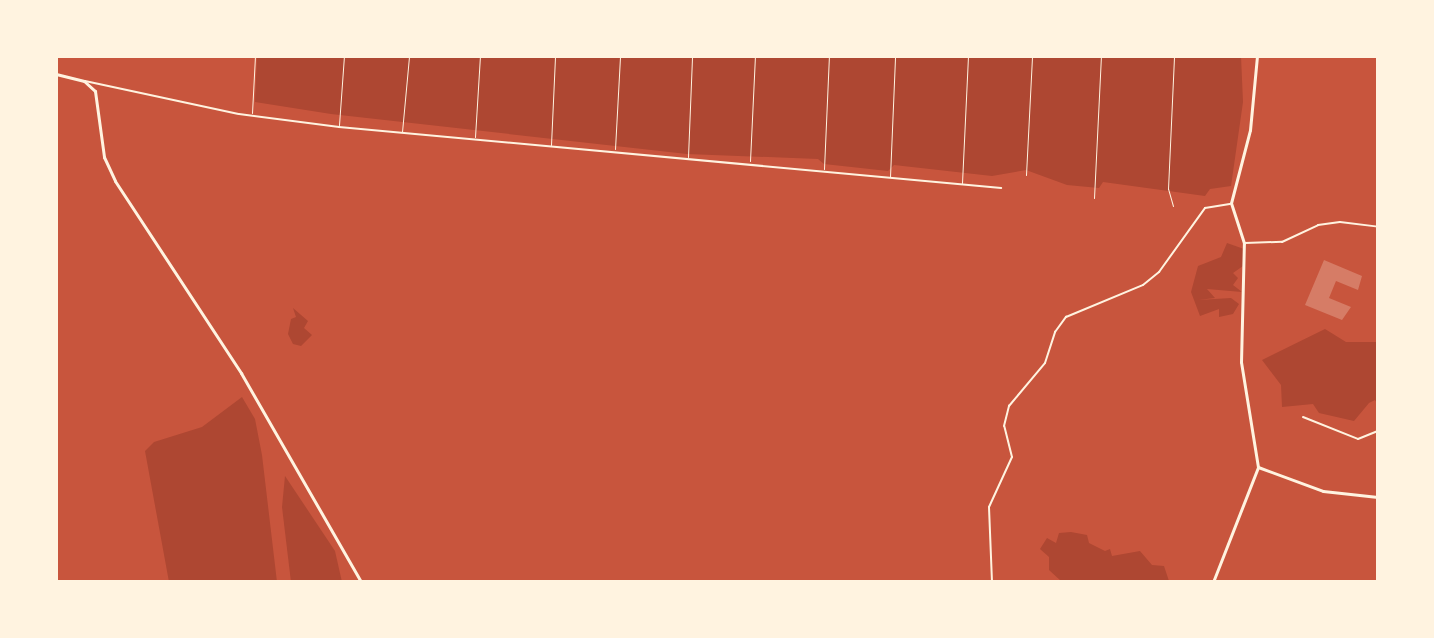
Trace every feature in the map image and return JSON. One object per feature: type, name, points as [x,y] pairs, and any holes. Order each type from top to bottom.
[{"type":"street","points":[[1213,582],[1258,467],[1241,362],[1244,243],[1231,203],[1250,130],[1257,56]]},
{"type":"street","points":[[56,74],[252,116],[339,127],[1001,188]]},
{"type":"street","points":[[84,81],[97,96],[104,157],[115,181],[241,373],[361,582]]},
{"type":"street","points":[[992,582],[989,507],[1012,457],[1004,426],[1009,406],[1045,363],[1055,332],[1066,317],[1143,285],[1159,272],[1205,208],[1231,203]]},
{"type":"street","points":[[1244,243],[1282,242],[1318,225],[1340,222],[1378,227]]},
{"type":"street","points":[[1303,417],[1358,439],[1378,431]]},
{"type":"street","points":[[1258,467],[1323,491],[1378,497]]},
{"type":"lane","points":[[252,116],[255,56]]},
{"type":"lane","points":[[339,127],[344,56]]},
{"type":"lane","points":[[402,132],[409,56]]},
{"type":"lane","points":[[475,140],[480,56]]},
{"type":"lane","points":[[551,146],[555,56]]},
{"type":"lane","points":[[615,152],[620,56]]},
{"type":"lane","points":[[688,160],[692,56]]},
{"type":"lane","points":[[750,165],[755,56]]},
{"type":"lane","points":[[824,171],[829,56]]},
{"type":"lane","points":[[890,177],[895,56]]},
{"type":"lane","points":[[962,183],[968,56]]},
{"type":"lane","points":[[1026,175],[1032,56]]},
{"type":"lane","points":[[1094,198],[1101,56]]},
{"type":"lane","points":[[1173,206],[1168,189],[1174,56]]},
{"type":"shaded area","points":[[257,56],[1241,56],[1243,102],[1231,186],[1210,189],[1205,196],[1103,182],[1099,188],[1067,185],[1026,170],[992,176],[894,165],[888,171],[824,164],[818,159],[687,154],[331,114],[255,102]]},
{"type":"shaded area","points":[[1227,243],[1244,249],[1243,266],[1233,273],[1238,278],[1233,285],[1242,292],[1207,289],[1215,298],[1198,300],[1231,298],[1239,304],[1233,314],[1219,317],[1219,309],[1200,316],[1191,292],[1198,266],[1221,257]]},
{"type":"shaded area","points":[[293,308],[308,321],[304,328],[312,335],[301,346],[293,344],[288,334],[291,319],[296,317]]},
{"type":"shaded area","points":[[1325,329],[1346,342],[1378,342],[1378,405],[1375,400],[1369,403],[1354,421],[1319,413],[1313,404],[1282,407],[1281,385],[1262,360]]},
{"type":"shaded area","points":[[242,397],[255,419],[262,455],[277,582],[169,582],[145,451],[154,442],[202,427]]},
{"type":"shaded area","points":[[285,476],[335,551],[342,582],[291,582],[282,507]]},
{"type":"shaded area","points":[[1059,533],[1087,535],[1089,543],[1105,551],[1110,549],[1112,556],[1140,551],[1152,565],[1164,566],[1169,581],[1177,582],[1061,581],[1049,570],[1049,557],[1040,549],[1047,538],[1056,543]]},
{"type":"building","points":[[1324,260],[1362,276],[1358,290],[1336,281],[1329,298],[1351,307],[1342,320],[1305,305]]}]
